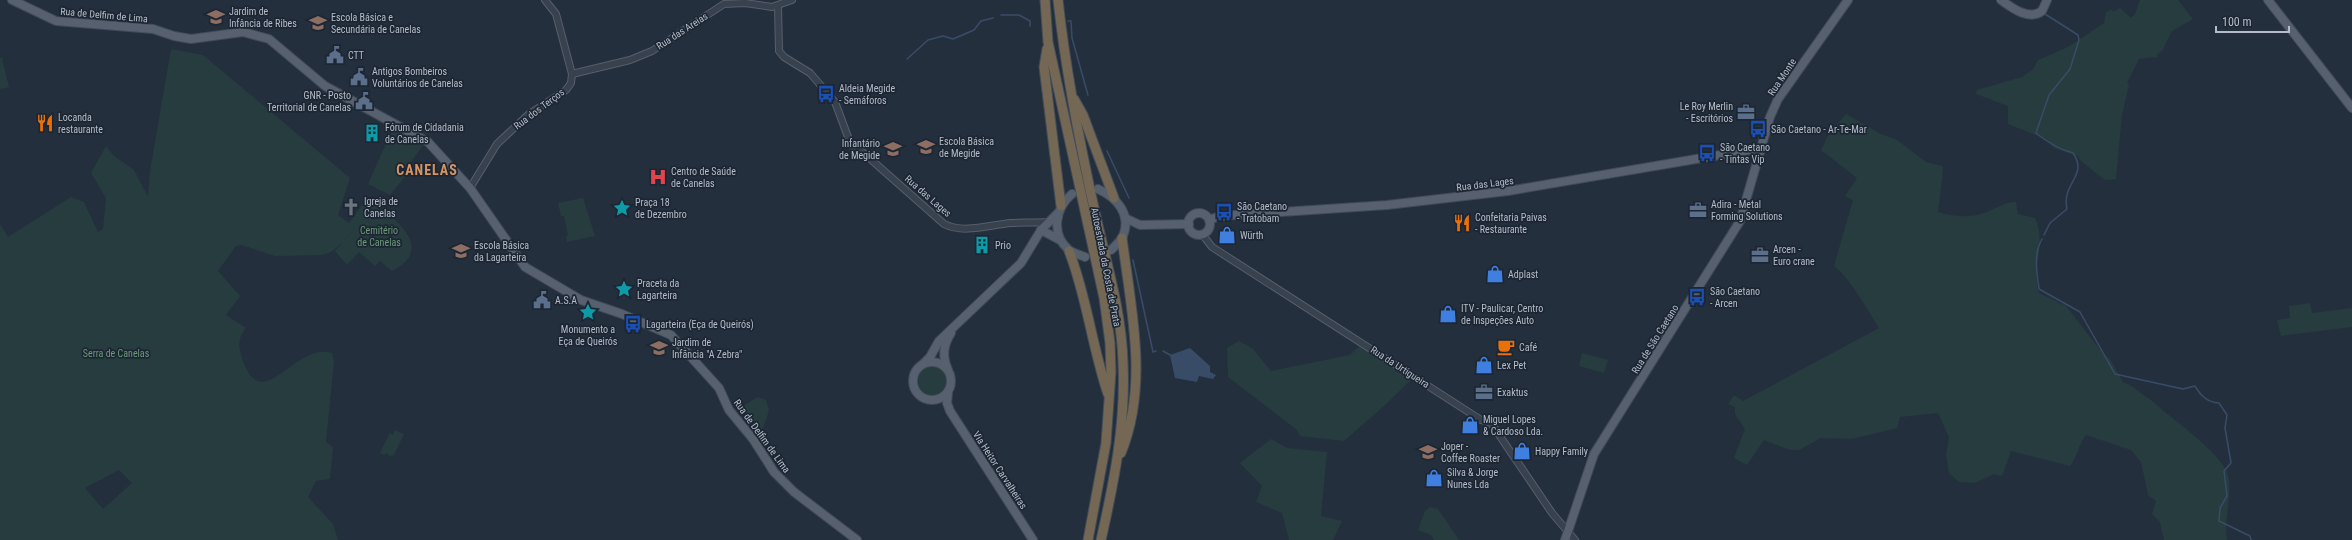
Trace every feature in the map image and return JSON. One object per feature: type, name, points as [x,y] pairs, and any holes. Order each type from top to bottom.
[{"type":"highway","name":"Autoestrada da Costa de Prata","points":[[1045,0],[1048,42],[1104,298],[1110,344],[1110,397],[1104,458],[1088,540]]},
{"type":"highway","name":"Autoestrada da Costa de Prata","points":[[1058,0],[1071,95],[1114,298],[1123,362],[1123,407],[1118,460],[1101,540]]},
{"type":"highway","points":[[1048,42],[1044,67],[1060,210]]},
{"type":"highway","points":[[1071,95],[1083,115],[1114,198]]},
{"type":"highway","points":[[1118,460],[1127,439],[1132,409],[1137,352],[1133,305],[1123,236]]},
{"type":"highway","points":[[1069,250],[1076,268],[1101,373],[1110,397]]},
{"type":"main road","name":"Rua de Delfim de Lima","points":[[12,0],[56,21],[153,29],[174,36],[191,39],[243,32],[258,35],[278,46],[311,77],[325,86],[428,142],[470,188],[525,267],[580,300],[622,314],[670,336],[719,388],[729,410],[756,444],[774,472],[794,492],[857,540]]},
{"type":"main road","name":"Rua Monte","points":[[1761,148],[1770,117],[1778,99],[1848,0]]},
{"type":"main road","points":[[2001,0],[2015,10],[2033,15],[2042,11],[2047,0]]},
{"type":"main road","points":[[2268,0],[2352,108]]},
{"type":"main road","name":"Rua das Lages","points":[[1189,224],[1193,216],[1199,213],[1205,215],[1209,220],[1220,216],[1387,205],[1508,191],[1761,148]]},
{"type":"main road","name":"Rua de São Caetano","points":[[1565,540],[1594,454],[1740,221],[1761,148]]},
{"type":"main road","points":[[1098,189],[1114,198],[1121,206],[1125,218],[1123,236]]},
{"type":"main road","points":[[1072,194],[1060,210],[1041,230],[1060,240],[1069,250],[1085,257]]},
{"type":"main road","points":[[1060,210],[1057,228],[1060,240]]},
{"type":"main road","points":[[1125,218],[1140,225],[1189,224],[1193,233],[1202,234],[1208,230],[1209,220]]},
{"type":"main road","points":[[1111,250],[1123,236],[1140,225]]},
{"type":"main road","name":"Via Heitor Carvalheiras","points":[[950,411],[944,406],[919,395],[913,384],[916,371],[930,357],[939,341],[1021,263],[1036,241],[1041,230]]},
{"type":"main road","points":[[1036,241],[1045,236],[1051,236]]},
{"type":"main road","name":"Via Heitor Carvalheiras","points":[[953,329],[945,345],[944,355],[952,383],[948,393],[947,403],[950,411],[1033,540]]},
{"type":"main road","points":[[923,364],[929,362],[940,364],[949,372]]},
{"type":"main road","points":[[931,400],[937,400],[948,393]]},
{"type":"street","points":[[545,0],[556,14],[572,74]]},
{"type":"street","name":"Rua das Areias","points":[[572,74],[630,60],[652,51],[724,4],[778,6],[792,0]]},
{"type":"street","name":"Rua das Lages","points":[[778,6],[779,51],[784,57],[810,73],[835,102],[851,145],[864,153],[944,224],[953,228],[1028,222],[1048,222]]},
{"type":"street","name":"Rua dos Terços","points":[[470,188],[504,137],[529,114],[566,90],[571,83],[572,74]]},
{"type":"street","points":[[1028,222],[1041,230]]},
{"type":"street","name":"Rua da Urtigueira","points":[[1202,234],[1212,247],[1481,420],[1491,423],[1552,513],[1575,540]]},
{"type":"green space","points":[[2140,0],[2178,0],[2193,19],[2172,31],[2162,51],[2157,54],[2158,57],[2139,59],[2127,83],[2129,85],[2122,115],[2116,179],[2105,180],[2081,161],[2078,156],[2054,148],[2045,139],[2008,124],[2008,106],[1976,94],[1977,90],[2022,77],[2033,69],[2038,60],[2068,47],[2104,23],[2106,12],[2112,9],[2113,12],[2120,8],[2131,18],[2135,14]]},
{"type":"green space","name":"Serra de Canelas","points":[[171,49],[203,55],[350,178],[338,215],[349,223],[367,198],[387,213],[406,232],[411,242],[411,252],[405,262],[392,271],[380,261],[375,266],[359,252],[347,265],[335,251],[356,228],[337,248],[322,255],[275,256],[242,245],[236,246],[218,271],[240,296],[226,315],[246,328],[240,339],[240,351],[248,372],[257,381],[267,381],[304,358],[317,353],[332,353],[334,361],[326,442],[333,447],[330,479],[316,481],[308,497],[333,524],[338,540],[0,540],[0,224],[8,237],[71,197],[84,202],[98,232],[103,229],[106,198],[91,173],[106,146],[113,155],[134,170],[148,197],[150,171]],"holes":[[[119,470],[132,483],[103,509],[85,488]]]},
{"type":"green space","points":[[0,58],[2,58],[9,87],[0,89]]},
{"type":"green space","points":[[1846,114],[1879,133],[1897,140],[1926,162],[1942,166],[1943,170],[1938,212],[1956,216],[1969,216],[1987,212],[2004,204],[2016,202],[2018,214],[2035,218],[2040,236],[2037,275],[2039,293],[2066,306],[2101,351],[2110,359],[2123,382],[2150,399],[2195,436],[2218,458],[2229,479],[2226,524],[2227,540],[2164,540],[2160,522],[2152,514],[2156,501],[2148,495],[2141,462],[2131,450],[2086,435],[2070,466],[2011,451],[2002,476],[1994,474],[1975,483],[1959,482],[1949,473],[1946,455],[1949,437],[1938,413],[1900,417],[1897,428],[1852,439],[1821,438],[1799,450],[1790,450],[1764,440],[1747,465],[1734,458],[1745,429],[1735,414],[1735,407],[1728,404],[1734,395],[1743,401],[1879,328],[1852,286],[1834,266],[1853,200],[1845,196],[1857,178],[1821,150],[1829,134]]},
{"type":"green space","points":[[393,128],[423,145],[406,169],[408,173],[390,195],[368,184]]},
{"type":"green space","points":[[583,198],[595,236],[567,242],[566,236],[568,235],[564,216],[561,216],[558,203]]},
{"type":"green space","points":[[2310,303],[2312,313],[2352,308],[2352,327],[2281,336],[2277,320],[2290,318],[2289,306]]},
{"type":"green space","points":[[1239,341],[1253,349],[1271,371],[1350,355],[1360,346],[1412,379],[1344,441],[1300,436],[1297,430],[1228,377],[1227,348]]},
{"type":"green space","points":[[1582,353],[1608,360],[1604,373],[1579,366]]},
{"type":"green space","points":[[933,366],[944,370],[948,381],[944,392],[933,396],[922,392],[918,381],[922,370]]},
{"type":"green space","points":[[758,397],[766,400],[769,410],[761,435],[745,418],[741,407]]},
{"type":"green space","points":[[395,430],[404,434],[394,455],[390,456],[386,453],[384,455],[380,453],[390,433],[393,435]]},
{"type":"green space","points":[[1271,439],[1287,448],[1327,452],[1321,516],[1342,521],[1333,540],[1289,540],[1282,513],[1256,502],[1262,486],[1240,463]]},
{"type":"green space","points":[[1430,507],[1438,509],[1459,540],[1434,540],[1431,535],[1418,530],[1425,511]]},
{"type":"water","points":[[1190,348],[1210,366],[1210,372],[1216,375],[1213,379],[1199,376],[1197,382],[1175,378],[1170,355]]},
{"type":"waterway","points":[[2044,235],[2050,223],[2067,209],[2066,200],[2078,168],[2077,161],[2073,153],[2053,145],[2036,133],[2049,95],[2070,69],[2079,40],[2078,35],[2045,14]]},
{"type":"waterway","points":[[1001,15],[1019,15],[1030,21],[1030,26]]},
{"type":"waterway","points":[[907,59],[928,40],[943,36],[953,39],[974,30],[981,21],[993,18]]},
{"type":"waterway","points":[[1068,21],[1071,21],[1072,38],[1088,95]]},
{"type":"waterway","points":[[1107,151],[1129,198]]},
{"type":"waterway","points":[[2042,239],[2037,251],[2039,289],[2080,312],[2115,374],[2183,389],[2195,386],[2205,398],[2219,403],[2227,415],[2225,428],[2231,463],[2224,471],[2227,496],[2220,508],[2219,521],[2250,536],[2251,540]]},
{"type":"waterway","points":[[1133,260],[1153,352],[1156,351]]},
{"type":"waterway","points":[[1163,351],[1172,356]]},
{"type":"place","name":"Jardim de Infância de Ribes","points":[[216,17]]},
{"type":"place","name":"Escola Básica e Secundária de Canelas","points":[[318,23]]},
{"type":"place","name":"CTT","points":[[335,55]]},
{"type":"place","name":"Antigos Bombeiros Voluntários de Canelas","points":[[359,77]]},
{"type":"place","name":"Aldeia Megide - Semáforos","points":[[826,94]]},
{"type":"place","name":"GNR - Posto Territorial de Canelas","points":[[364,101]]},
{"type":"place","name":"Le Roy Merlin - Escritórios","points":[[1746,112]]},
{"type":"place","name":"Locanda restaurante","points":[[45,123]]},
{"type":"place","name":"São Caetano - Ar-Te-Mar","points":[[1758,129]]},
{"type":"place","name":"Fórum de Cidadania de Canelas","points":[[372,133]]},
{"type":"place","name":"Escola Básica de Megide","points":[[926,147]]},
{"type":"place","name":"Infantário de Megide","points":[[893,149]]},
{"type":"place","name":"São Caetano - Tintas Vip","points":[[1707,153]]},
{"type":"place","name":"Centro de Saúde de Canelas","points":[[658,177]]},
{"type":"place","name":"Igreja de Canelas","points":[[351,207]]},
{"type":"place","name":"Praça 18 de Dezembro","points":[[622,208]]},
{"type":"place","name":"Adira - Metal Forming Solutions","points":[[1698,210]]},
{"type":"place","name":"São Caetano - Tratobam","points":[[1224,212]]},
{"type":"place","name":"Confeitaria Paivas - Restaurante","points":[[1462,223]]},
{"type":"place","name":"Würth","points":[[1227,235]]},
{"type":"place","name":"Prio","points":[[982,245]]},
{"type":"place","name":"Escola Básica da Lagarteira","points":[[461,251]]},
{"type":"place","name":"Arcen - Euro crane","points":[[1760,255]]},
{"type":"place","name":"Adplast","points":[[1495,274]]},
{"type":"place","name":"Praceta da Lagarteira","points":[[624,289]]},
{"type":"place","name":"São Caetano - Arcen","points":[[1697,297]]},
{"type":"place","name":"A.S.A","points":[[542,300]]},
{"type":"place","name":"Monumento a Eça de Queirós","points":[[588,312]]},
{"type":"place","name":"ITV - Paulicar, Centro de Inspeções Auto","points":[[1448,314]]},
{"type":"place","name":"Lagarteira (Eça de Queirós)","points":[[633,324]]},
{"type":"place","name":"Café","points":[[1506,347]]},
{"type":"place","name":"Jardim de Infãncia \"A Zebra\"","points":[[659,348]]},
{"type":"place","name":"Lex Pet","points":[[1484,365]]},
{"type":"place","name":"Exaktus","points":[[1484,392]]},
{"type":"place","name":"Miguel Lopes & Cardoso Lda.","points":[[1470,425]]},
{"type":"place","name":"Happy Family","points":[[1522,451]]},
{"type":"place","name":"Joper - Coffee Roaster","points":[[1428,452]]},
{"type":"place","name":"Silva & Jorge Nunes Lda","points":[[1434,478]]},
{"type":"district","name":"CANELAS","points":[[427,170]]},
{"type":"park label","name":"Cemitério de Canelas","points":[[379,236]]}]
